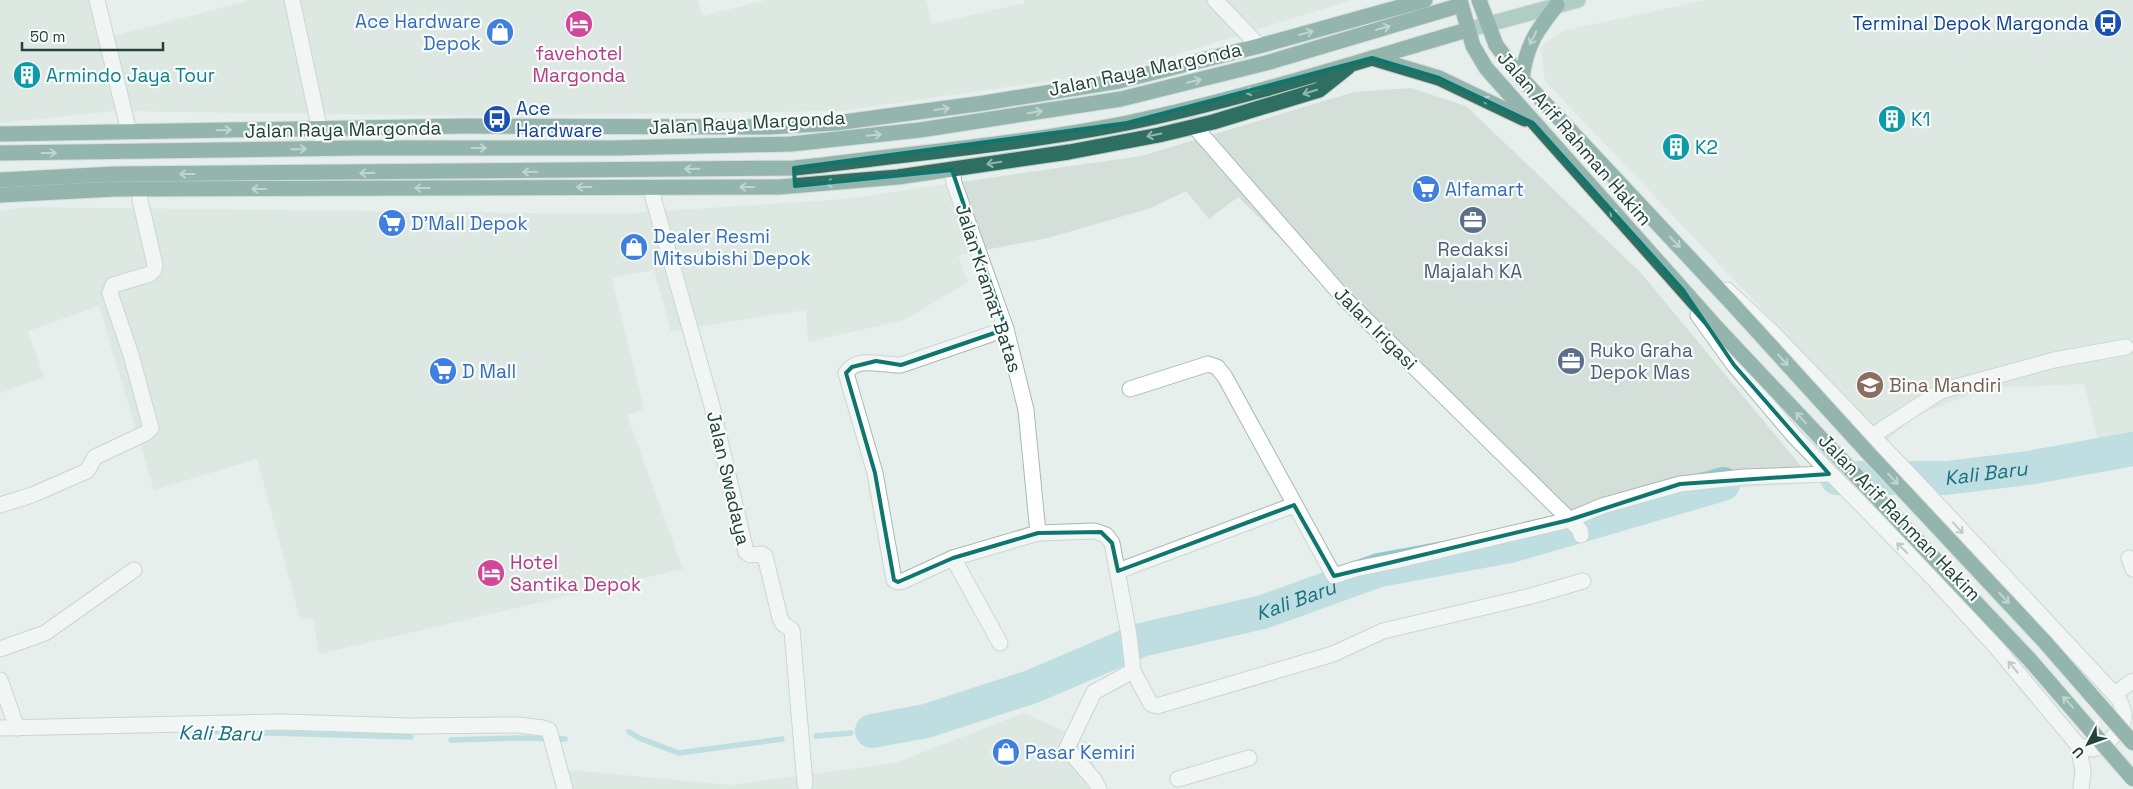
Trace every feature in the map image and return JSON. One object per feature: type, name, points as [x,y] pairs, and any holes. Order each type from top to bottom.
[{"type":"highway","name":"Jalan Raya Margonda","points":[[0,134],[320,127],[769,127],[836,122],[916,113],[1118,81],[1259,46],[1425,0]]},
{"type":"highway","name":"Jalan Arif Rahman Hakim","points":[[1479,0],[1496,45],[1522,79],[2044,641],[2133,743]]},
{"type":"highway","name":"Jalan Raya Margonda","points":[[0,153],[615,148],[791,144],[920,130],[1121,98],[1266,63],[1460,3]]},
{"type":"highway","name":"Jalan Arif Rahman Hakim","points":[[1460,3],[1475,51],[1486,68],[1717,328],[2030,660],[2133,779]]},
{"type":"highway","points":[[1522,79],[1529,46],[1537,30],[1557,4]]},
{"type":"highway","points":[[0,180],[114,182],[479,172],[794,168],[1065,134],[1127,123],[1350,65],[1467,30]]},
{"type":"highway","points":[[1259,46],[1266,63]]},
{"type":"highway","points":[[1372,58],[1439,78],[1533,122]]},
{"type":"highway","points":[[0,195],[114,182],[140,190],[796,186],[952,170],[1069,152],[1194,126],[1319,90],[1350,65]]},
{"type":"highway","points":[[1118,81],[1121,98]]},
{"type":"highway","points":[[789,125],[796,186]]},
{"type":"highway","points":[[129,132],[132,152]]},
{"type":"highway","points":[[1065,134],[1069,152]]},
{"type":"main road","name":"Jalan Raya Margonda","points":[[1460,3],[1479,0]]},
{"type":"main road","points":[[1467,30],[1557,4],[1578,0]]},
{"type":"street","points":[[97,0],[129,132]]},
{"type":"street","points":[[292,0],[324,149]]},
{"type":"street","points":[[1215,0],[1259,46]]},
{"type":"street","name":"Jalan Irigasi","points":[[1194,126],[1343,297],[1576,527]]},
{"type":"street","name":"Jalan Kramat Batas","points":[[952,170],[954,183],[1006,328],[1026,410],[1038,533]]},
{"type":"street","name":"Jalan Swadaya","points":[[650,187],[712,406],[746,552],[750,555],[762,554],[764,556],[781,622],[792,630],[805,784]]},
{"type":"street","points":[[0,505],[32,495],[87,471],[95,457],[146,433],[151,428],[131,355],[110,293],[113,284],[150,274],[156,265],[140,200],[140,190]]},
{"type":"street","name":"Jalan Arif Rahman Hakim","points":[[1683,290],[1734,365],[1794,436],[1829,474],[1932,577],[1996,647],[2078,745],[2094,749],[2119,730],[2124,718],[2124,711],[2119,699],[1913,478],[1771,331],[1702,271]]},
{"type":"street","points":[[1006,328],[901,365],[888,366],[876,361],[869,362],[852,368],[846,373],[875,473],[894,580],[898,582],[903,581],[953,558],[1038,533],[1101,532],[1112,543],[1133,668],[1151,704],[1157,706],[1333,654],[1383,631],[1531,596],[1583,581]]},
{"type":"street","points":[[1872,436],[1941,391],[2054,360],[2126,347]]},
{"type":"street","points":[[1130,389],[1208,364],[1217,367],[1225,377],[1334,576],[1355,569],[1446,550],[1576,527],[1602,506],[1680,484],[1744,477],[1829,474]]},
{"type":"street","points":[[1118,571],[1294,505]]},
{"type":"street","points":[[953,558],[1000,644]]},
{"type":"street","points":[[0,649],[45,633],[134,570]]},
{"type":"street","points":[[1099,789],[1095,781],[1067,748],[1094,692],[1133,668]]},
{"type":"street","points":[[0,680],[17,728]]},
{"type":"street","points":[[2114,694],[2133,681]]},
{"type":"street","points":[[0,728],[283,722],[409,726],[518,725],[549,730],[565,789]]},
{"type":"street","points":[[2078,745],[2083,771],[2081,789]]},
{"type":"street","points":[[1178,779],[1249,758]]},
{"type":"highlighted area","points":[[1372,58],[1439,78],[1533,123],[1683,290],[1734,365],[1829,474],[1680,484],[1569,520],[1334,576],[1294,505],[1118,571],[1112,543],[1101,532],[1038,533],[953,558],[898,582],[894,580],[875,473],[846,373],[852,367],[876,361],[901,365],[1006,329],[952,170],[795,186],[794,168],[1127,123]]},
{"type":"shaded area","points":[[0,0],[89,0],[98,40],[251,0],[698,0],[703,16],[766,0],[926,0],[932,24],[1025,3],[1024,0],[1352,0],[1127,70],[840,111],[481,116],[114,111],[0,123]]},
{"type":"shaded area","points":[[1706,0],[2133,0],[2133,462],[2118,464],[2103,460],[2084,384],[1989,388],[1915,415],[1887,441],[1545,81],[1541,47],[1562,31]]},
{"type":"shaded area","points":[[1411,88],[1466,106],[1641,273],[1815,483],[1664,492],[1565,517],[1238,197],[1209,219],[1186,191],[1151,208],[1048,238],[958,255],[968,282],[904,320],[808,342],[806,310],[671,331],[654,270],[612,278],[644,410],[627,415],[683,569],[319,654],[313,618],[300,619],[257,459],[154,490],[99,306],[28,331],[44,377],[0,393],[0,211],[26,207],[617,214],[844,199],[1141,156],[1354,92]]},
{"type":"shaded area","name":"Pasar Kemiri","points":[[1024,713],[1088,742],[1100,789],[563,789],[560,769],[731,785],[895,763]]},
{"type":"waterway","name":"Kali Baru","points":[[1837,478],[1946,478],[2028,468],[2133,449]]},
{"type":"waterway","name":"Kali Baru","points":[[872,731],[926,721],[1031,687],[1141,640],[1263,612],[1379,570],[1510,546],[1723,484]]},
{"type":"waterway","name":"Kali Baru","points":[[206,731],[411,737]]},
{"type":"waterway","name":"Kali Baru","points":[[629,732],[639,738],[679,753],[782,739]]},
{"type":"waterway","name":"Kali Baru","points":[[816,736],[851,733]]},
{"type":"waterway","name":"Kali Baru","points":[[451,740],[565,739]]},
{"type":"place","name":"Terminal Depok Margonda","points":[[2108,23]]},
{"type":"place","name":"favehotel Margonda","points":[[579,24]]},
{"type":"place","name":"Ace Hardware Depok","points":[[500,32]]},
{"type":"place","name":"Armindo Jaya Tour","points":[[27,75]]},
{"type":"place","name":"Ace Hardware","points":[[497,119]]},
{"type":"place","name":"K1","points":[[1892,119]]},
{"type":"place","name":"K2","points":[[1676,147]]},
{"type":"place","name":"Alfamart","points":[[1426,189]]},
{"type":"place","name":"Redaksi Majalah KA","points":[[1473,220]]},
{"type":"place","name":"D'Mall Depok","points":[[392,223]]},
{"type":"place","name":"Dealer Resmi Mitsubishi Depok","points":[[634,247]]},
{"type":"place","name":"Ruko Graha Depok Mas","points":[[1571,361]]},
{"type":"place","name":"D Mall","points":[[443,371]]},
{"type":"place","name":"Bina Mandiri","points":[[1870,385]]},
{"type":"place","name":"Hotel Santika Depok","points":[[491,573]]},
{"type":"place","name":"Pasar Kemiri","points":[[1006,752]]}]
